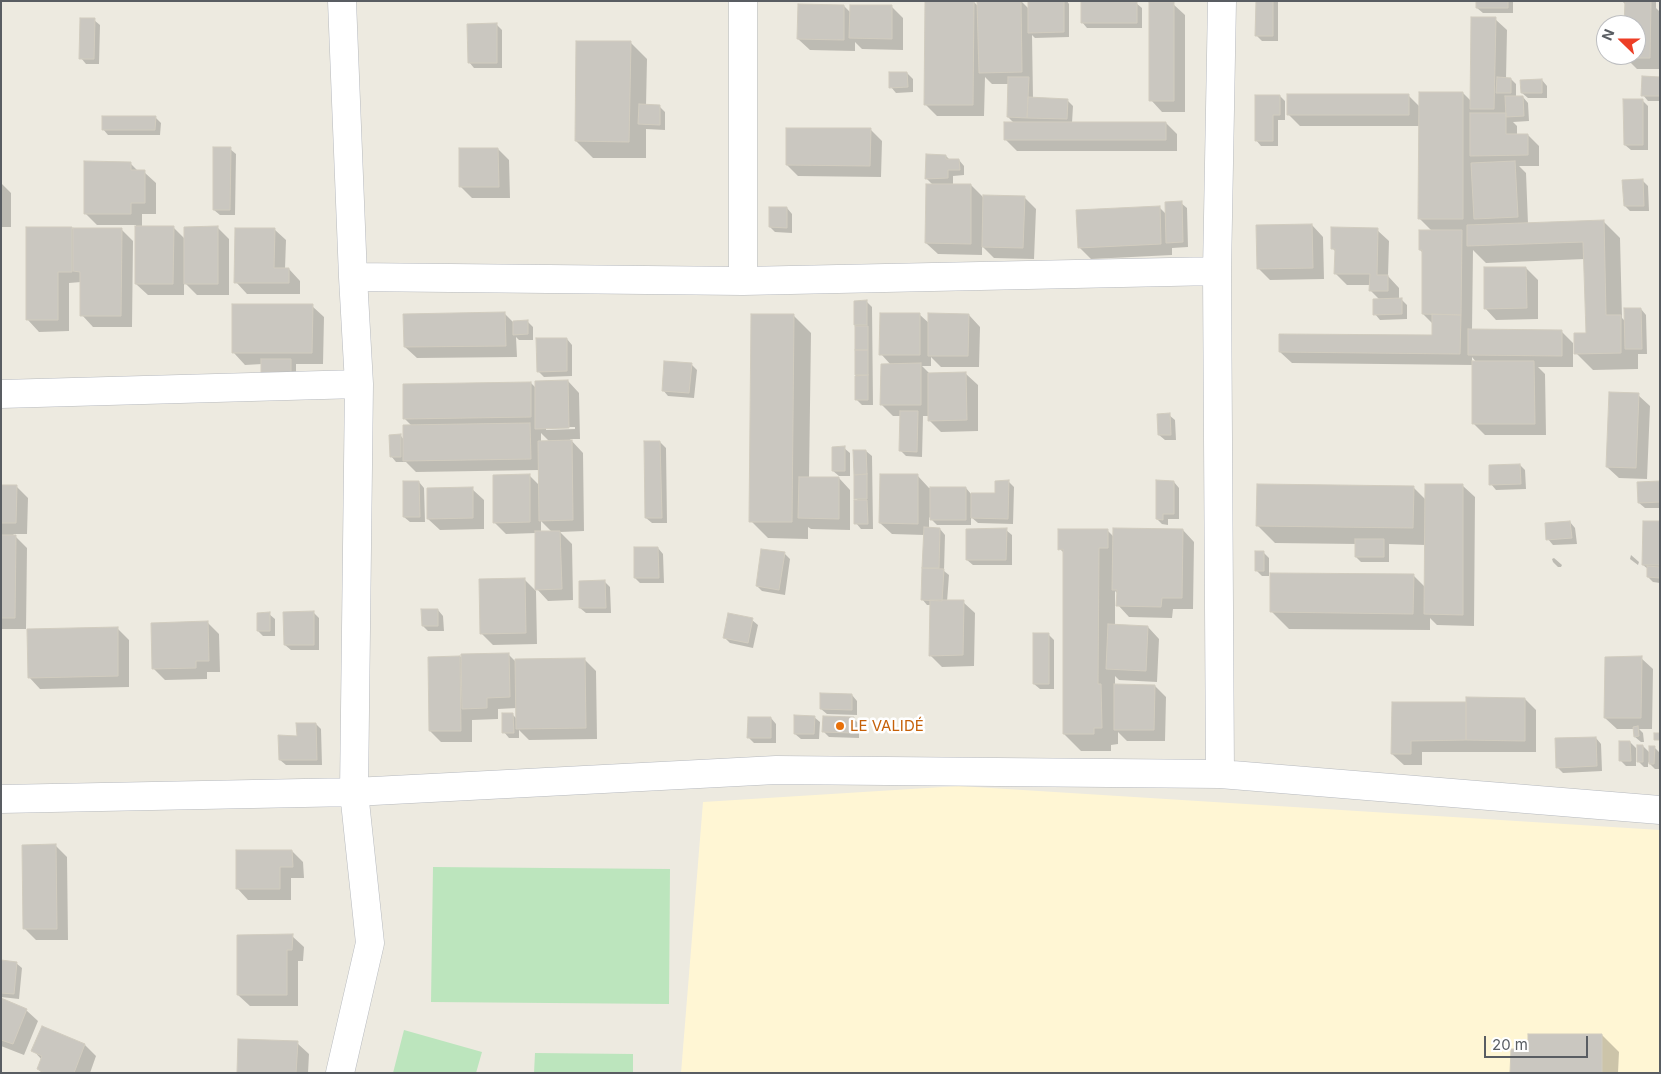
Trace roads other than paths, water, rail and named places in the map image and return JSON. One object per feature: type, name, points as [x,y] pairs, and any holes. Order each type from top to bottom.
[{"type":"street","points":[[340,1073],[370,943],[354,792],[359,384],[352,277],[342,1]]},
{"type":"street","points":[[743,1],[743,281]]},
{"type":"street","points":[[1220,774],[1217,272],[1222,1]]},
{"type":"street","points":[[352,277],[743,281],[1217,272]]},
{"type":"street","points":[[1,394],[359,384]]},
{"type":"street","points":[[1,799],[354,792],[776,770],[1220,774],[1660,810]]},
{"type":"place","name":"LE VALIDÉ","points":[[840,726]]}]
